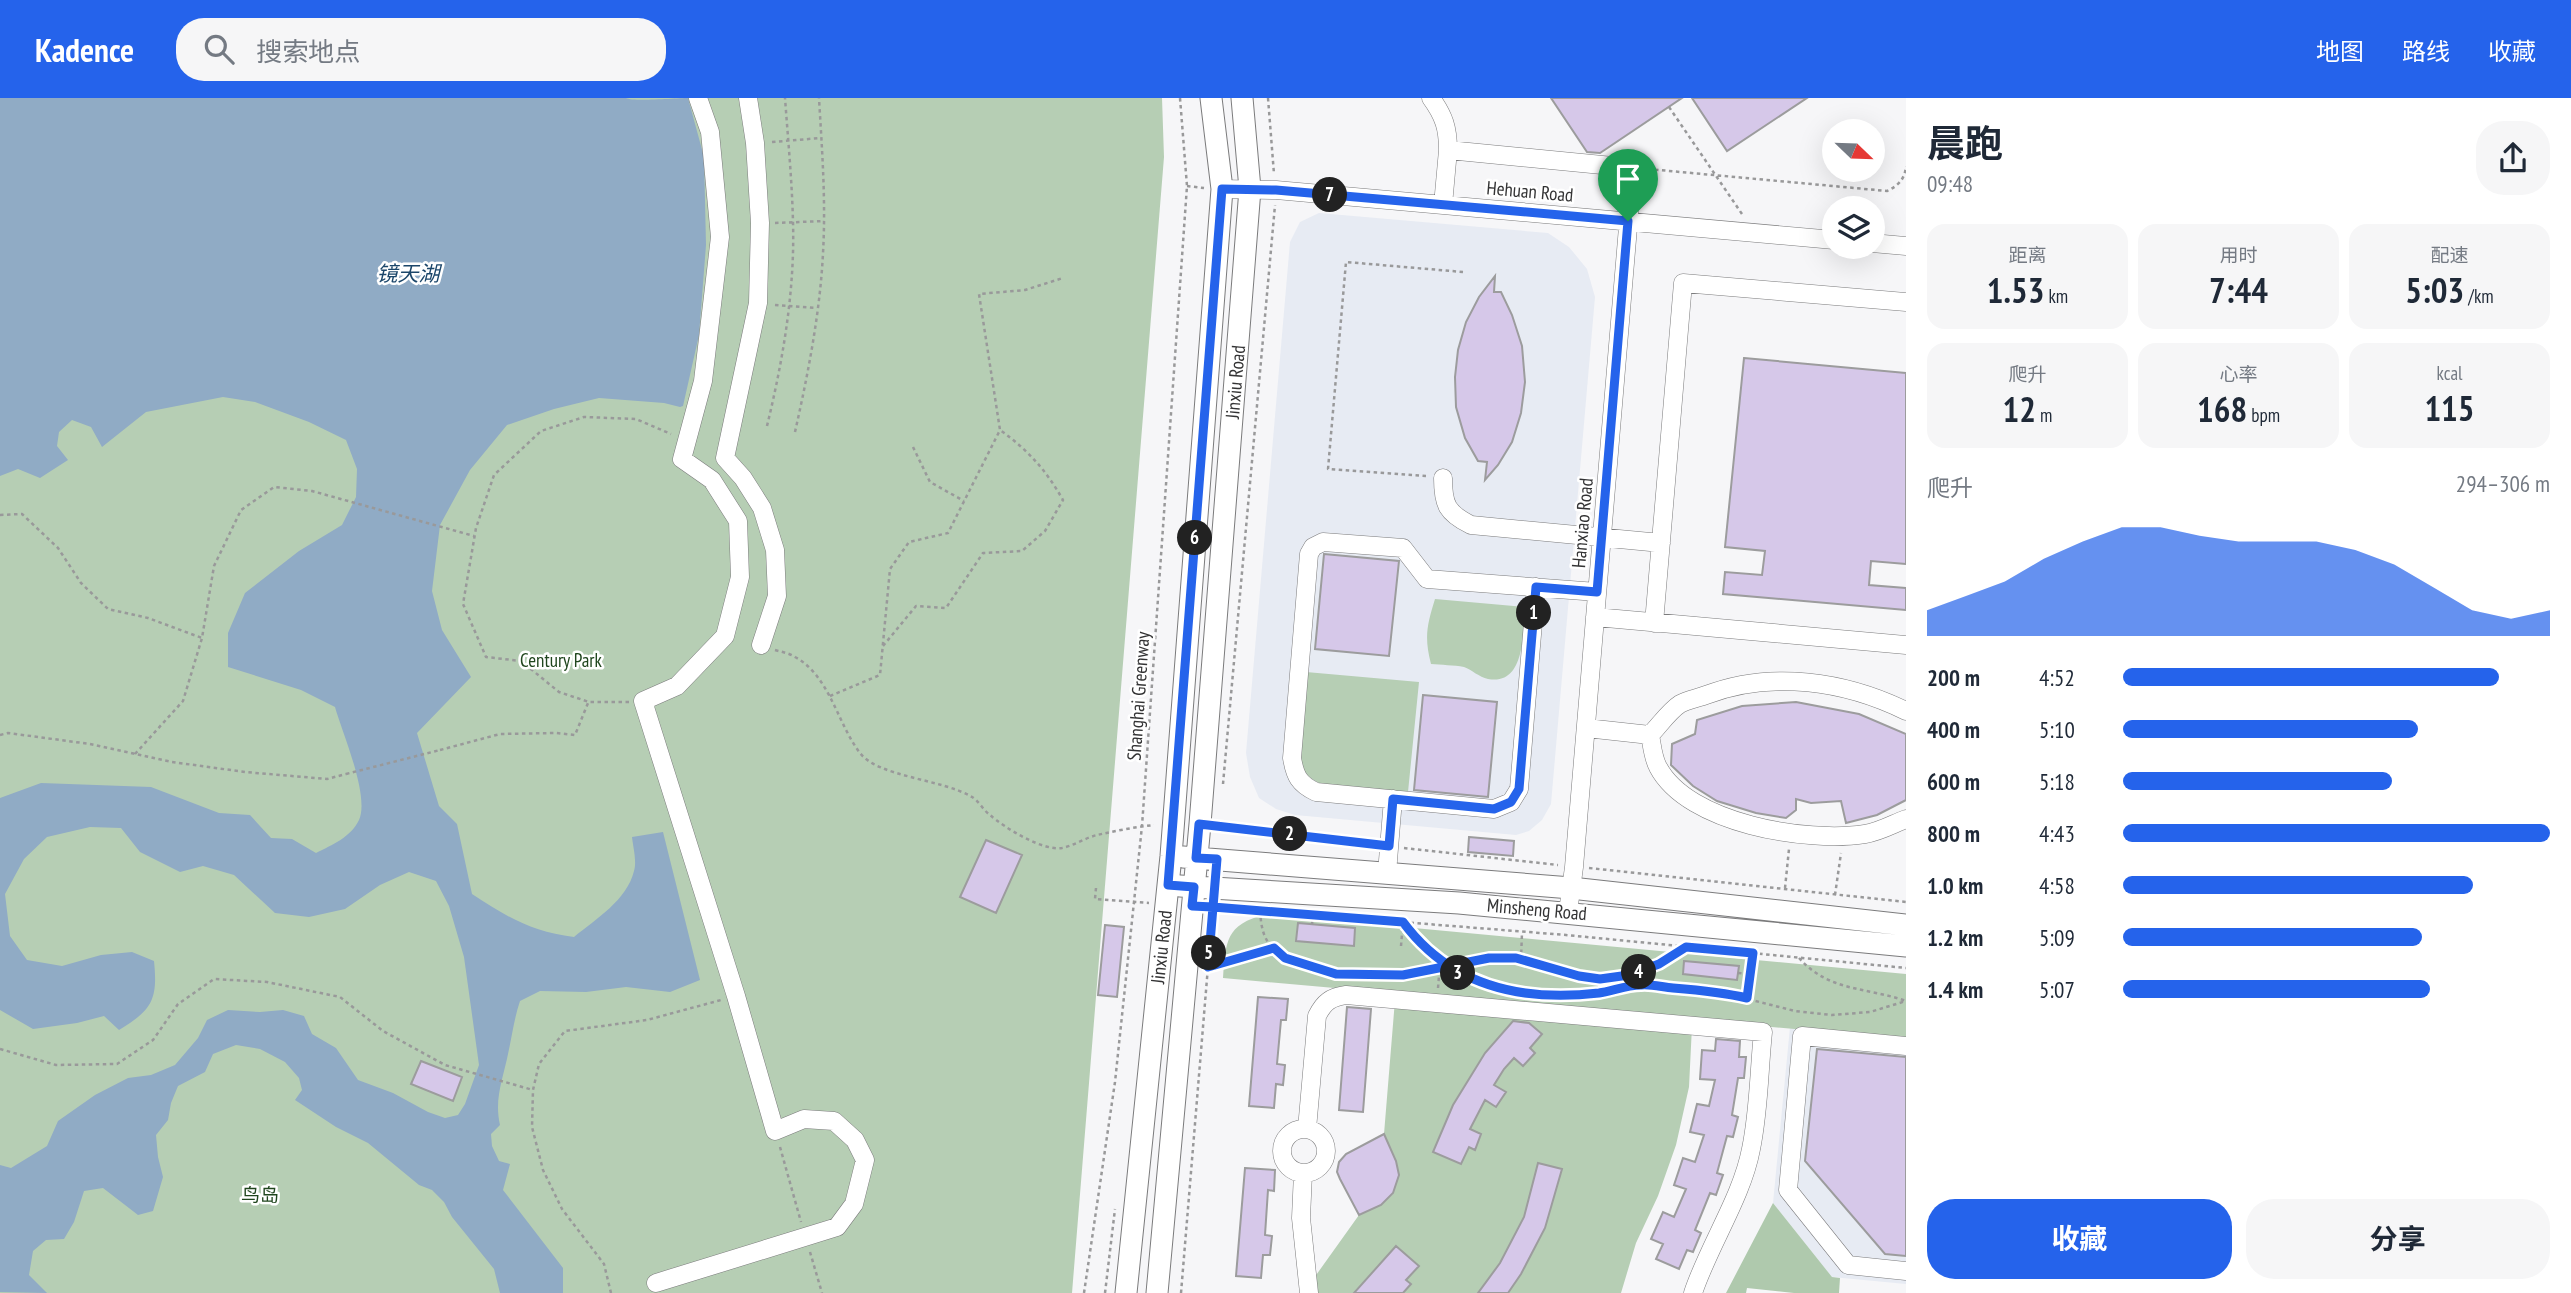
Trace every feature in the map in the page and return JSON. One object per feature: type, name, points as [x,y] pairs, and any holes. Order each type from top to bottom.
[{"type":"main road","name":"Jinxiu Road","points":[[1126,1293],[1161,897],[1171,856],[1167,824],[1222,189],[1211,98]]},
{"type":"main road","name":"Jinxiu Road","points":[[1157,1293],[1203,897],[1196,858],[1250,189],[1242,98]]},
{"type":"main road","name":"Minsheng Road","points":[[1171,856],[1571,888],[1906,925]]},
{"type":"main road","name":"Minsheng Road","points":[[1161,897],[1568,912],[1906,946]]},
{"type":"street","points":[[656,1283],[837,1227],[854,1204],[865,1160],[855,1140],[834,1121],[804,1119],[775,1131],[736,996],[643,701],[677,686],[725,636],[740,576],[737,521],[712,480],[682,459],[703,381],[720,237],[710,132],[698,98]]},
{"type":"street","points":[[748,98],[755,143],[760,223],[758,303],[725,458],[743,478],[762,508],[775,550],[777,596],[761,645]]},
{"type":"street","points":[[1431,98],[1442,113],[1448,129],[1443,205]]},
{"type":"street","points":[[1448,150],[1633,168]]},
{"type":"street","name":"Hanxiao Road","points":[[1568,912],[1633,168]]},
{"type":"street","name":"Hehuan Road","points":[[1222,189],[1276,190],[1822,239]]},
{"type":"street","points":[[1885,244],[1906,246]]},
{"type":"street","points":[[1654,623],[1683,283],[1906,302]]},
{"type":"street","points":[[1443,478],[1443,499],[1455,517],[1471,525],[1661,543]]},
{"type":"street","points":[[1536,587],[1519,789],[1511,802],[1494,809],[1316,792],[1303,785],[1295,775],[1292,758],[1309,554],[1314,547],[1323,542],[1403,548],[1426,579],[1536,587],[1597,592]]},
{"type":"street","points":[[1595,617],[1906,645]]},
{"type":"street","points":[[1650,735],[1680,704],[1726,687],[1772,681],[1825,684],[1875,696],[1906,711]]},
{"type":"street","points":[[1586,728],[1650,735]]},
{"type":"street","points":[[1650,735],[1658,766],[1681,794],[1714,814],[1757,826],[1817,837],[1868,834],[1906,819]]},
{"type":"street","points":[[1387,873],[1393,799]]},
{"type":"street","points":[[1307,1129],[1317,1016],[1323,1005],[1334,996],[1763,1032],[1751,1149],[1743,1176],[1700,1271],[1693,1293]]},
{"type":"street","points":[[1906,1046],[1802,1036],[1788,1190],[1848,1265],[1906,1271]]},
{"type":"street","points":[[1307,1129],[1320,1136],[1326,1149],[1325,1157],[1317,1168],[1303,1173],[1286,1164],[1282,1151],[1286,1138],[1292,1132],[1307,1129]]},
{"type":"street","points":[[1303,1173],[1301,1218],[1309,1293]]},
{"type":"path","points":[[767,426],[789,306],[793,222],[785,98]]},
{"type":"path","points":[[795,432],[817,308],[823,256],[824,221],[818,98]]},
{"type":"path","name":"Shanghai Greenway","points":[[1084,1293],[1115,1082],[1142,826],[1187,186],[1180,98]]},
{"type":"path","points":[[1223,784],[1276,190],[1268,98]]},
{"type":"path","points":[[1669,107],[1755,233]]},
{"type":"path","points":[[755,143],[821,138]]},
{"type":"path","points":[[1633,168],[1887,191],[1898,186],[1906,174],[1906,166]]},
{"type":"path","points":[[760,223],[824,221]]},
{"type":"path","points":[[1443,478],[1328,469],[1346,262],[1462,272]]},
{"type":"path","points":[[830,696],[880,675],[890,569],[909,542],[948,533],[1000,430],[979,294],[1026,290],[1063,278]]},
{"type":"path","points":[[758,303],[817,308]]},
{"type":"path","points":[[643,701],[589,702],[559,692],[521,661],[486,657],[463,604],[474,536],[494,475],[541,431],[584,417],[636,419],[687,441]]},
{"type":"path","points":[[883,646],[916,606],[946,608],[983,553],[1022,551],[1045,531],[1063,500],[1025,448],[1000,430]]},
{"type":"path","points":[[914,447],[930,482],[964,501]]},
{"type":"path","points":[[135,754],[183,701],[202,638],[214,566],[242,510],[274,487],[313,491],[474,536]]},
{"type":"path","points":[[0,515],[22,514],[58,548],[81,583],[108,609],[148,618],[202,638]]},
{"type":"path","points":[[761,645],[796,657],[814,674],[830,696],[860,754],[870,762],[889,771],[955,789],[975,798],[998,821],[1042,845],[1061,848],[1096,835],[1167,824]]},
{"type":"path","points":[[0,735],[8,733],[90,744],[172,762],[245,772],[327,779],[500,734],[575,735],[589,702]]},
{"type":"path","points":[[1199,824],[1906,902]]},
{"type":"path","points":[[1785,889],[1791,832]]},
{"type":"path","points":[[1835,895],[1843,835]]},
{"type":"path","points":[[1096,888],[1095,899],[1134,902],[1161,897]]},
{"type":"path","points":[[1203,897],[1224,908]]},
{"type":"path","points":[[1181,1293],[1208,967],[1203,897]]},
{"type":"path","points":[[1248,910],[1522,932],[1906,968]]},
{"type":"path","points":[[1260,911],[1262,929],[1269,944],[1285,958],[1336,974],[1403,975],[1489,958],[1521,960],[1600,979],[1629,975],[1649,968],[1686,947]]},
{"type":"path","points":[[1312,924],[1313,915]]},
{"type":"path","points":[[1401,946],[1403,922]]},
{"type":"path","points":[[1403,922],[1436,959],[1456,972],[1490,986],[1523,992],[1568,995],[1640,985],[1713,990],[1795,1011],[1832,1015],[1870,1012],[1906,1001]]},
{"type":"path","points":[[1521,960],[1522,932]]},
{"type":"path","points":[[1208,967],[1274,948]]},
{"type":"path","points":[[1747,998],[1753,953]]},
{"type":"path","points":[[1799,958],[1811,972],[1828,981],[1906,1001]]},
{"type":"path","points":[[1436,1003],[1439,976],[1445,965]]},
{"type":"path","points":[[1738,973],[1750,974]]},
{"type":"path","points":[[0,1049],[56,1065],[117,1064],[153,1040],[178,1004],[214,979],[254,981],[340,997],[383,1031],[445,1065],[533,1090]]},
{"type":"path","points":[[611,1293],[604,1264],[562,1209],[542,1170],[532,1128],[533,1090],[539,1064],[565,1031],[647,1020],[736,996]]},
{"type":"path","points":[[775,1131],[822,1293]]},
{"type":"shaded area","points":[[1319,213],[1548,233],[1569,247],[1587,269],[1595,297],[1551,804],[1542,820],[1529,831],[1516,835],[1295,815],[1276,809],[1259,798],[1250,777],[1246,753],[1290,242],[1300,222]]},
{"type":"shaded area","points":[[1790,1027],[1906,1039],[1906,1284],[1832,1277],[1773,1203]]},
{"type":"green space","name":"Century Park","points":[[0,98],[1162,98],[1164,157],[1072,1293],[0,1293]]},
{"type":"green space","points":[[1435,599],[1525,607],[1520,655],[1510,674],[1500,679],[1488,679],[1464,667],[1431,664],[1427,631]]},
{"type":"green space","points":[[1306,672],[1419,682],[1408,792],[1321,784],[1307,774],[1300,758]]},
{"type":"green space","points":[[1266,914],[1906,974],[1906,1039],[1223,978],[1230,936],[1242,923]]},
{"type":"green space","points":[[1395,1000],[1692,1026],[1689,1087],[1676,1145],[1658,1196],[1636,1243],[1621,1293],[1309,1293],[1309,1285],[1359,1215],[1381,1205],[1393,1194],[1399,1175],[1384,1134]]},
{"type":"green space","points":[[1773,1203],[1832,1277],[1840,1278],[1839,1293],[1794,1293],[1747,1288],[1746,1293],[1726,1293]]},
{"type":"water","name":"镜天湖","points":[[0,98],[688,98],[704,157],[706,245],[699,335],[683,406],[599,398],[554,409],[507,425],[470,470],[440,525],[432,591],[442,630],[471,677],[417,733],[439,806],[457,824],[472,894],[532,927],[574,937],[610,908],[625,891],[635,867],[632,837],[663,832],[700,980],[670,992],[626,987],[586,992],[540,991],[520,1001],[515,1021],[499,1098],[500,1125],[491,1134],[492,1146],[499,1161],[510,1164],[503,1190],[563,1268],[563,1293],[500,1293],[494,1269],[432,1190],[419,1185],[368,1143],[336,1127],[295,1100],[302,1090],[299,1078],[285,1062],[260,1049],[236,1045],[213,1054],[205,1072],[178,1086],[168,1120],[156,1135],[163,1177],[153,1211],[138,1215],[103,1188],[84,1191],[74,1222],[64,1239],[46,1240],[33,1251],[29,1275],[47,1293],[0,1292],[0,1165],[11,1168],[47,1146],[58,1121],[95,1095],[128,1078],[151,1075],[175,1065],[198,1038],[207,1020],[228,1010],[283,1010],[304,1016],[312,1034],[336,1048],[358,1080],[445,1118],[458,1115],[465,1104],[479,1065],[464,957],[449,906],[436,881],[409,872],[380,885],[345,909],[309,917],[275,913],[234,875],[203,866],[180,872],[140,852],[121,828],[90,827],[47,837],[24,859],[5,894],[10,936],[27,960],[62,966],[101,955],[132,952],[154,961],[155,985],[146,1010],[119,1030],[104,1016],[33,1029],[0,1010],[0,798],[41,783],[151,787],[219,813],[250,815],[271,838],[292,839],[316,853],[340,840],[356,826],[361,809],[361,796],[349,747],[335,707],[301,690],[228,667],[228,633],[245,593],[299,551],[342,525],[356,497],[357,469],[346,440],[309,422],[255,402],[223,397],[146,412],[102,447],[91,427],[72,420],[59,432],[57,446],[68,460],[40,478],[18,469],[0,476]]},
{"type":"building","points":[[1551,98],[1682,98],[1600,153],[1587,152]]},
{"type":"building","points":[[1692,98],[1807,98],[1727,151]]},
{"type":"building","points":[[1495,276],[1494,292],[1501,292],[1522,346],[1525,382],[1521,413],[1512,442],[1485,480],[1487,462],[1478,461],[1465,438],[1456,407],[1455,377],[1458,350],[1466,322],[1479,297]]},
{"type":"building","points":[[1744,358],[1906,373],[1906,564],[1871,561],[1869,585],[1906,588],[1906,610],[1723,594],[1725,572],[1762,575],[1765,551],[1725,547]]},
{"type":"building","points":[[1324,554],[1399,561],[1389,656],[1315,649]]},
{"type":"building","points":[[1423,695],[1497,702],[1488,797],[1414,790]]},
{"type":"building","points":[[1796,702],[1859,714],[1906,734],[1906,800],[1877,815],[1846,823],[1841,801],[1811,803],[1796,799],[1796,810],[1786,818],[1756,813],[1717,801],[1693,786],[1671,765],[1672,744],[1695,734],[1697,720],[1742,706]]},
{"type":"building","points":[[1469,837],[1514,841],[1513,856],[1468,852]]},
{"type":"building","points":[[986,840],[1022,855],[996,913],[960,897]]},
{"type":"building","points":[[1298,923],[1355,928],[1354,946],[1296,941]]},
{"type":"building","points":[[1105,925],[1124,927],[1117,997],[1098,995]]},
{"type":"building","points":[[1684,961],[1739,966],[1737,980],[1683,974]]},
{"type":"building","points":[[1258,997],[1288,999],[1286,1020],[1281,1020],[1277,1064],[1285,1065],[1283,1085],[1276,1084],[1274,1108],[1249,1106]]},
{"type":"building","points":[[1347,1007],[1371,1009],[1363,1112],[1339,1110]]},
{"type":"building","points":[[1513,1021],[1529,1023],[1542,1034],[1530,1048],[1535,1053],[1523,1066],[1514,1058],[1504,1069],[1494,1085],[1506,1092],[1496,1107],[1485,1100],[1470,1129],[1481,1134],[1475,1150],[1469,1147],[1461,1164],[1433,1152],[1453,1105],[1485,1053]]},
{"type":"building","points":[[1716,1039],[1740,1041],[1739,1057],[1746,1057],[1744,1078],[1738,1078],[1732,1115],[1738,1117],[1733,1137],[1727,1136],[1717,1173],[1723,1175],[1716,1195],[1710,1193],[1695,1230],[1701,1233],[1693,1252],[1687,1250],[1679,1269],[1656,1259],[1663,1244],[1651,1239],[1663,1212],[1674,1217],[1686,1189],[1674,1185],[1683,1158],[1695,1162],[1704,1135],[1690,1132],[1697,1104],[1709,1106],[1715,1080],[1700,1079],[1702,1050],[1715,1051]]},
{"type":"building","points":[[1817,1049],[1906,1057],[1906,1256],[1885,1254],[1805,1161]]},
{"type":"building","points":[[421,1061],[462,1077],[453,1101],[411,1084]]},
{"type":"building","points":[[1384,1134],[1399,1175],[1393,1193],[1381,1205],[1359,1215],[1337,1172],[1339,1162],[1346,1154]]},
{"type":"building","points":[[1538,1163],[1562,1169],[1545,1228],[1508,1293],[1478,1293],[1500,1263],[1524,1217]]},
{"type":"building","points":[[1245,1168],[1275,1170],[1274,1191],[1268,1190],[1265,1235],[1272,1236],[1270,1255],[1263,1255],[1261,1278],[1236,1276]]},
{"type":"building","points":[[1396,1246],[1419,1266],[1406,1280],[1411,1284],[1403,1293],[1354,1293]]},
{"type":"route","points":[[1628,221],[1276,190],[1222,189],[1168,885],[1194,887],[1192,906],[1213,907],[1208,967],[1274,948],[1285,958],[1336,974],[1403,975],[1445,965],[1489,958],[1516,958],[1579,976],[1600,979],[1629,975],[1659,964],[1686,947],[1753,953],[1747,998],[1713,990],[1640,985],[1568,995],[1523,992],[1490,986],[1456,972],[1445,965],[1436,959],[1403,922],[1213,907],[1217,859],[1196,858],[1199,824],[1389,846],[1393,799],[1494,809],[1511,802],[1519,789],[1536,587],[1597,592],[1628,221]]},
{"type":"park label","name":"鸟岛","points":[[260,1195]]}]
